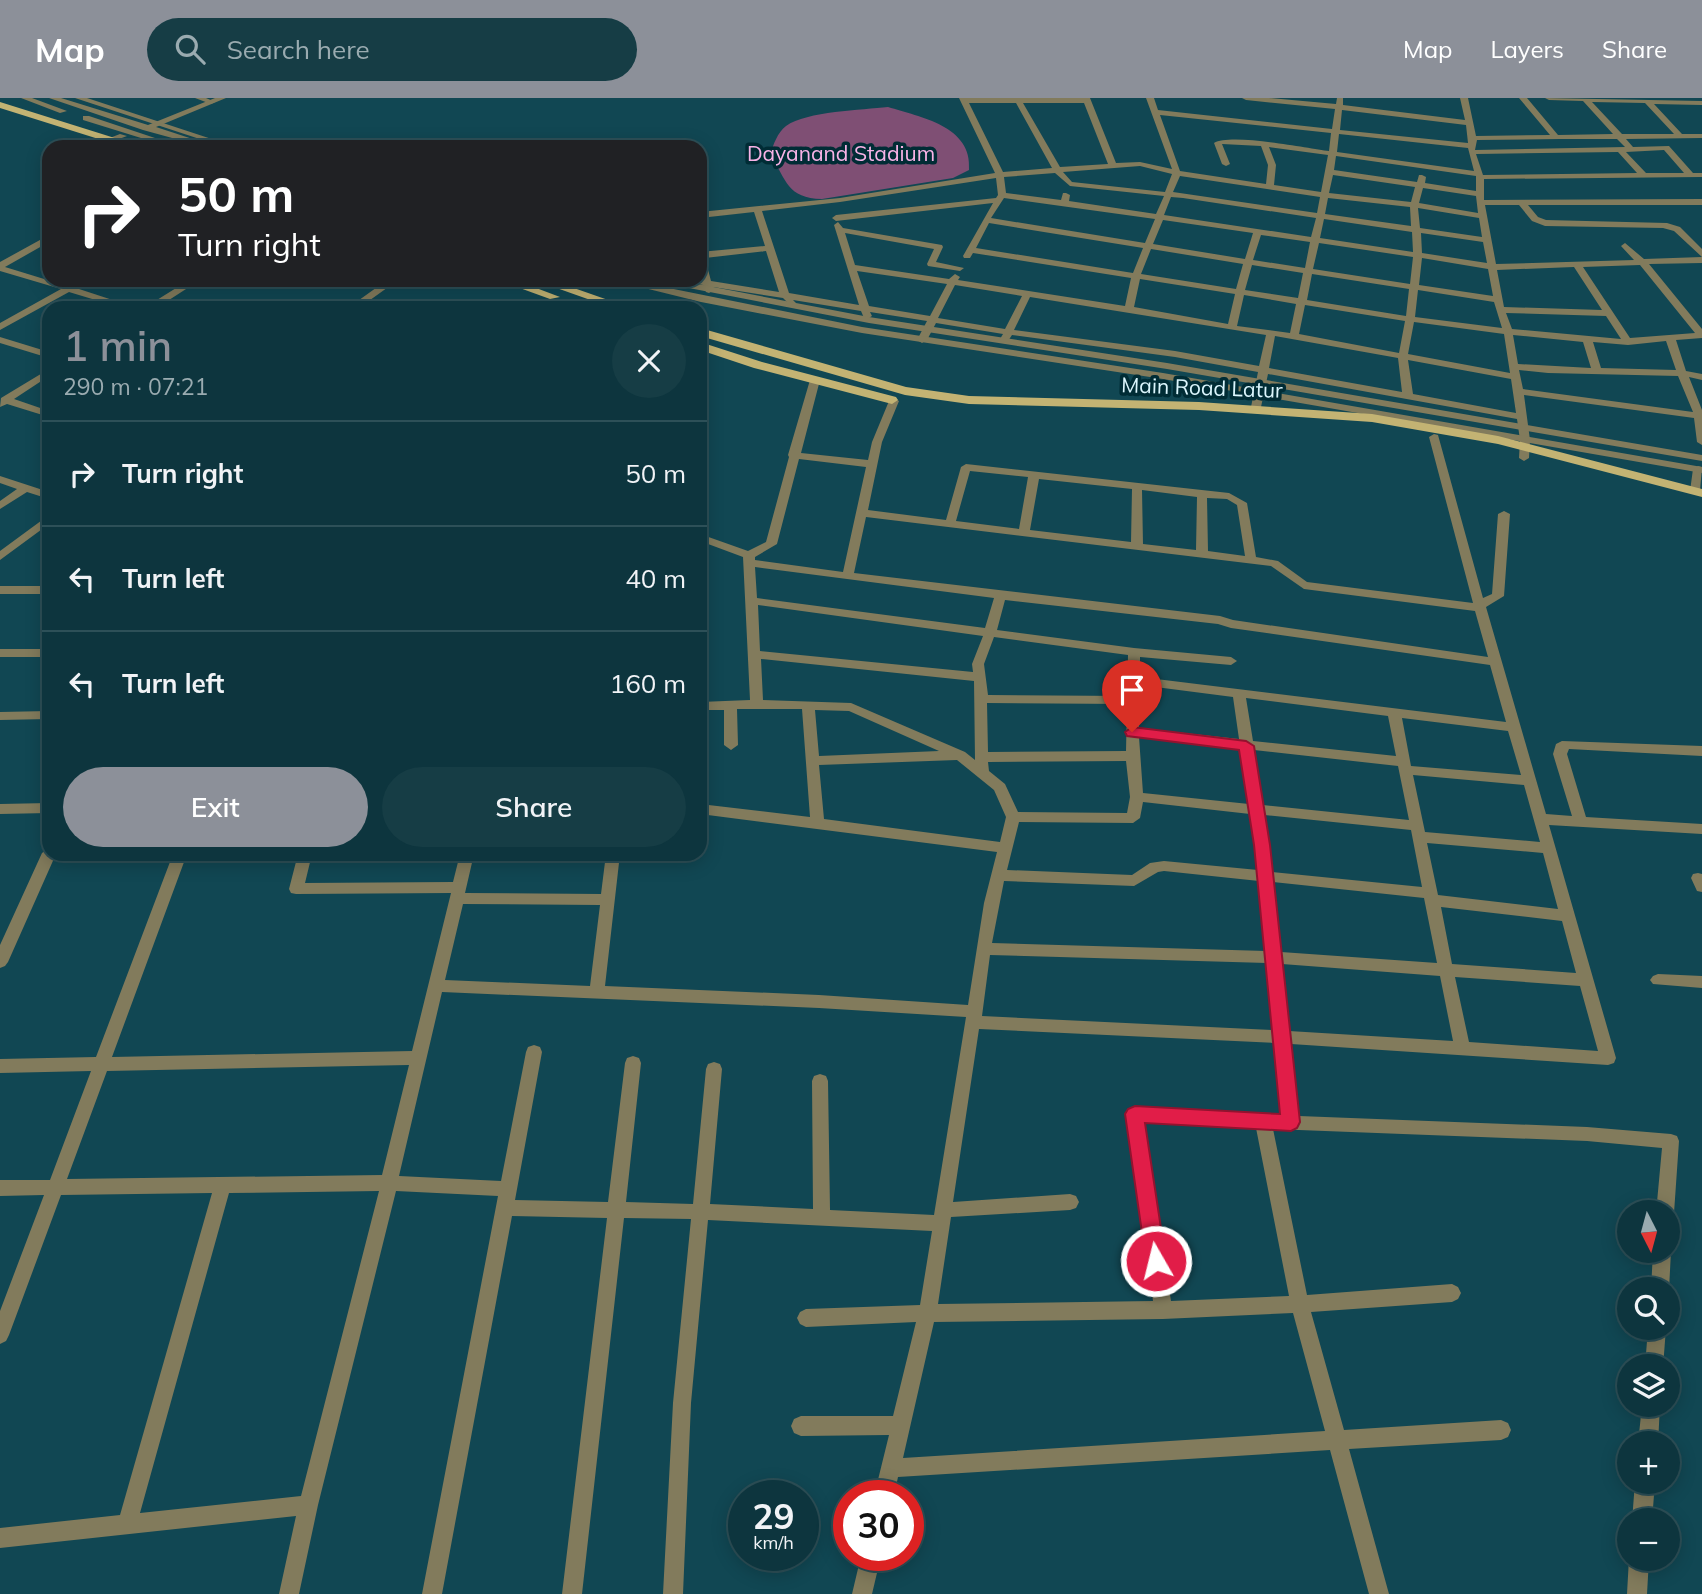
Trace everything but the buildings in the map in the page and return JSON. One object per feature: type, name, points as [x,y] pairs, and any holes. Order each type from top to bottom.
[{"type":"main road","points":[[0,105],[112,140]]},
{"type":"main road","points":[[0,116],[76,140]]},
{"type":"main road","points":[[525,287],[566,301]]},
{"type":"main road","points":[[561,287],[604,301]]},
{"type":"main road","name":"Main Road Latur","points":[[707,334],[905,391],[936,396],[982,400],[1259,394],[1431,425],[1698,492]]},
{"type":"main road","name":"Main Road Latur","points":[[707,348],[894,401],[991,412],[1261,419],[1342,425],[1431,425]]},
{"type":"main road","name":"Main Road Latur","points":[[1525,448],[1702,504]]},
{"type":"street","points":[[25,98],[155,140]]},
{"type":"street","points":[[53,98],[207,140]]},
{"type":"street","points":[[79,98],[194,140]]},
{"type":"street","points":[[199,98],[211,102]]},
{"type":"street","points":[[112,140],[222,98]]},
{"type":"street","points":[[1129,309],[1136,276],[1177,173],[1150,98]]},
{"type":"street","points":[[1246,98],[1340,103],[1470,123]]},
{"type":"street","points":[[1463,98],[1470,123],[1471,145],[1480,176],[1482,216],[1499,305],[1508,332],[1525,448],[1701,465]]},
{"type":"street","points":[[1523,98],[1557,138]]},
{"type":"street","points":[[1549,98],[1648,102],[1684,100],[1702,103]]},
{"type":"street","points":[[925,335],[1000,198],[1000,175],[964,100],[1087,99],[1113,166]]},
{"type":"street","points":[[1585,99],[1632,149]]},
{"type":"street","points":[[1018,101],[1057,170],[1070,184],[1169,194],[1487,240]]},
{"type":"street","points":[[1648,102],[1680,136]]},
{"type":"street","points":[[1294,336],[1318,216],[1330,172],[1340,103]]},
{"type":"street","points":[[1155,112],[1471,145],[1620,150],[1665,148],[1691,175]]},
{"type":"street","points":[[1471,145],[1557,138],[1702,136]]},
{"type":"street","points":[[1399,163],[1402,138]]},
{"type":"street","points":[[1226,164],[1218,143],[1221,142],[1264,144],[1480,176],[1702,175]]},
{"type":"street","points":[[1264,144],[1272,165],[1270,186]]},
{"type":"street","points":[[1620,150],[1644,176]]},
{"type":"street","points":[[707,214],[840,200],[1000,175],[1140,164],[1177,173],[1482,216]]},
{"type":"street","points":[[1408,397],[1403,357],[1418,255],[1414,205],[1425,166]]},
{"type":"street","points":[[1330,172],[1521,204],[1702,202]]},
{"type":"street","points":[[1064,203],[1070,184]]},
{"type":"street","points":[[836,218],[1000,198],[1064,203],[1492,267],[1702,260]]},
{"type":"street","points":[[840,200],[836,218],[869,320]]},
{"type":"street","points":[[1521,204],[1535,219],[1545,223],[1670,226],[1702,254]]},
{"type":"street","points":[[758,210],[789,301]]},
{"type":"street","points":[[986,220],[1414,287],[1499,305],[1608,313]]},
{"type":"street","points":[[840,230],[939,247],[931,264],[960,268]]},
{"type":"street","points":[[1232,328],[1258,232]]},
{"type":"street","points":[[0,267],[42,242]]},
{"type":"street","points":[[1625,246],[1642,262],[1702,335]]},
{"type":"street","points":[[707,255],[770,248]]},
{"type":"street","points":[[971,250],[1301,303],[1508,332],[1628,342],[1702,335]]},
{"type":"street","points":[[1577,265],[1628,342]]},
{"type":"street","points":[[0,267],[42,280]]},
{"type":"street","points":[[851,267],[1294,336],[1515,377]]},
{"type":"street","points":[[707,283],[708,287],[789,301],[925,335],[1006,337],[1175,354],[1521,416]]},
{"type":"street","points":[[63,287],[109,301]]},
{"type":"street","points":[[47,301],[72,287]]},
{"type":"street","points":[[161,300],[183,287]]},
{"type":"street","points":[[363,301],[383,287]]},
{"type":"street","points":[[648,287],[701,299],[925,335],[1431,425],[1523,428],[1701,465]]},
{"type":"street","points":[[1006,337],[1027,294]]},
{"type":"street","points":[[789,301],[864,308],[934,319],[1259,394]]},
{"type":"street","points":[[0,327],[42,304]]},
{"type":"street","points":[[1259,394],[1271,333]]},
{"type":"street","points":[[1587,338],[1597,371]]},
{"type":"street","points":[[1670,338],[1700,416],[1702,442]]},
{"type":"street","points":[[0,340],[42,353]]},
{"type":"street","points":[[1513,366],[1548,370],[1702,375]]},
{"type":"street","points":[[3,402],[42,377]]},
{"type":"street","points":[[748,559],[771,544],[815,380]]},
{"type":"street","points":[[1518,391],[1700,416]]},
{"type":"street","points":[[848,576],[877,442],[894,401]]},
{"type":"street","points":[[3,402],[42,412]]},
{"type":"street","points":[[435,986],[536,987],[859,1002],[975,1017],[1608,1058],[1479,607],[1431,425]]},
{"type":"street","points":[[793,455],[872,464]]},
{"type":"street","points":[[1698,492],[1701,465]]},
{"type":"street","points":[[950,524],[966,467],[1230,496],[1242,503],[1251,561]]},
{"type":"street","points":[[1024,533],[1034,474]]},
{"type":"street","points":[[0,479],[42,494]]},
{"type":"street","points":[[1136,547],[1137,486]]},
{"type":"street","points":[[0,506],[25,488]]},
{"type":"street","points":[[1202,494],[1202,555]]},
{"type":"street","points":[[862,513],[1274,563],[1304,585],[1479,607],[1498,596],[1504,514]]},
{"type":"street","points":[[3,551],[42,523]]},
{"type":"street","points":[[707,540],[748,559],[848,576],[1220,620],[1231,624],[1495,662]]},
{"type":"street","points":[[748,559],[757,704]]},
{"type":"street","points":[[0,590],[42,590]]},
{"type":"street","points":[[982,765],[979,714],[982,699],[978,664],[1000,595]]},
{"type":"street","points":[[752,601],[1134,652],[1231,661]]},
{"type":"street","points":[[1013,817],[1133,818],[1137,797],[1132,756],[1134,652]]},
{"type":"street","points":[[0,653],[42,653]]},
{"type":"street","points":[[754,654],[978,677]]},
{"type":"street","points":[[1133,680],[1513,727]]},
{"type":"street","points":[[1239,693],[1265,876],[1291,1122]]},
{"type":"street","points":[[982,699],[1132,701]]},
{"type":"street","points":[[707,706],[757,704],[852,707],[982,765],[1000,787],[1013,817],[998,875],[985,949],[927,1313],[888,1480]]},
{"type":"street","points":[[730,705],[731,745]]},
{"type":"street","points":[[808,705],[817,823]]},
{"type":"street","points":[[1394,712],[1462,1049]]},
{"type":"street","points":[[0,716],[42,715]]},
{"type":"street","points":[[1132,732],[1529,781]]},
{"type":"street","points":[[1580,821],[1560,747],[1567,744],[1702,751]]},
{"type":"street","points":[[812,761],[960,755]]},
{"type":"street","points":[[982,765],[1132,756]]},
{"type":"street","points":[[1137,797],[1256,807],[1548,848]]},
{"type":"street","points":[[0,809],[42,808]]},
{"type":"street","points":[[707,809],[1005,848]]},
{"type":"street","points":[[1540,819],[1702,829]]},
{"type":"street","points":[[0,962],[45,861]]},
{"type":"street","points":[[0,1335],[177,861]]},
{"type":"street","points":[[303,861],[296,890],[458,892],[607,900]]},
{"type":"street","points":[[289,1594],[308,1505],[465,861]]},
{"type":"street","points":[[597,991],[612,861]]},
{"type":"street","points":[[998,875],[1134,881],[1155,867],[1164,866],[1265,876],[1568,916]]},
{"type":"street","points":[[985,949],[1272,958],[1586,980]]},
{"type":"street","points":[[1658,980],[1702,982]]},
{"type":"street","points":[[432,1594],[534,1052]]},
{"type":"street","points":[[0,1066],[417,1058]]},
{"type":"street","points":[[572,1594],[633,1063]]},
{"type":"street","points":[[673,1594],[682,1403],[714,1069]]},
{"type":"street","points":[[820,1082],[822,1217]]},
{"type":"street","points":[[1163,1310],[1135,1114],[1587,1134],[1671,1141],[1666,1200]]},
{"type":"street","points":[[1263,1121],[1300,1304],[1379,1594]]},
{"type":"street","points":[[0,1188],[388,1183],[616,1210],[822,1217],[942,1216],[1070,1202]]},
{"type":"street","points":[[127,1524],[222,1186]]},
{"type":"street","points":[[806,1318],[927,1313],[1163,1310],[1452,1293]]},
{"type":"street","points":[[801,1426],[900,1425]]},
{"type":"street","points":[[891,1468],[1501,1430]]},
{"type":"street","points":[[0,1538],[308,1505]]},
{"type":"street","points":[[862,1594],[867,1571]]},
{"type":"street","points":[[1637,1594],[1638,1571]]},
{"type":"green space","name":"Dayanand Stadium","points":[[888,107],[929,120],[954,133],[963,143],[968,155],[969,170],[953,178],[822,199],[802,195],[789,186],[770,154],[780,132],[795,121],[821,114]]},
{"type":"route","points":[[1132,732],[1246,746],[1262,845],[1291,1122],[1135,1114],[1156,1261]]}]
